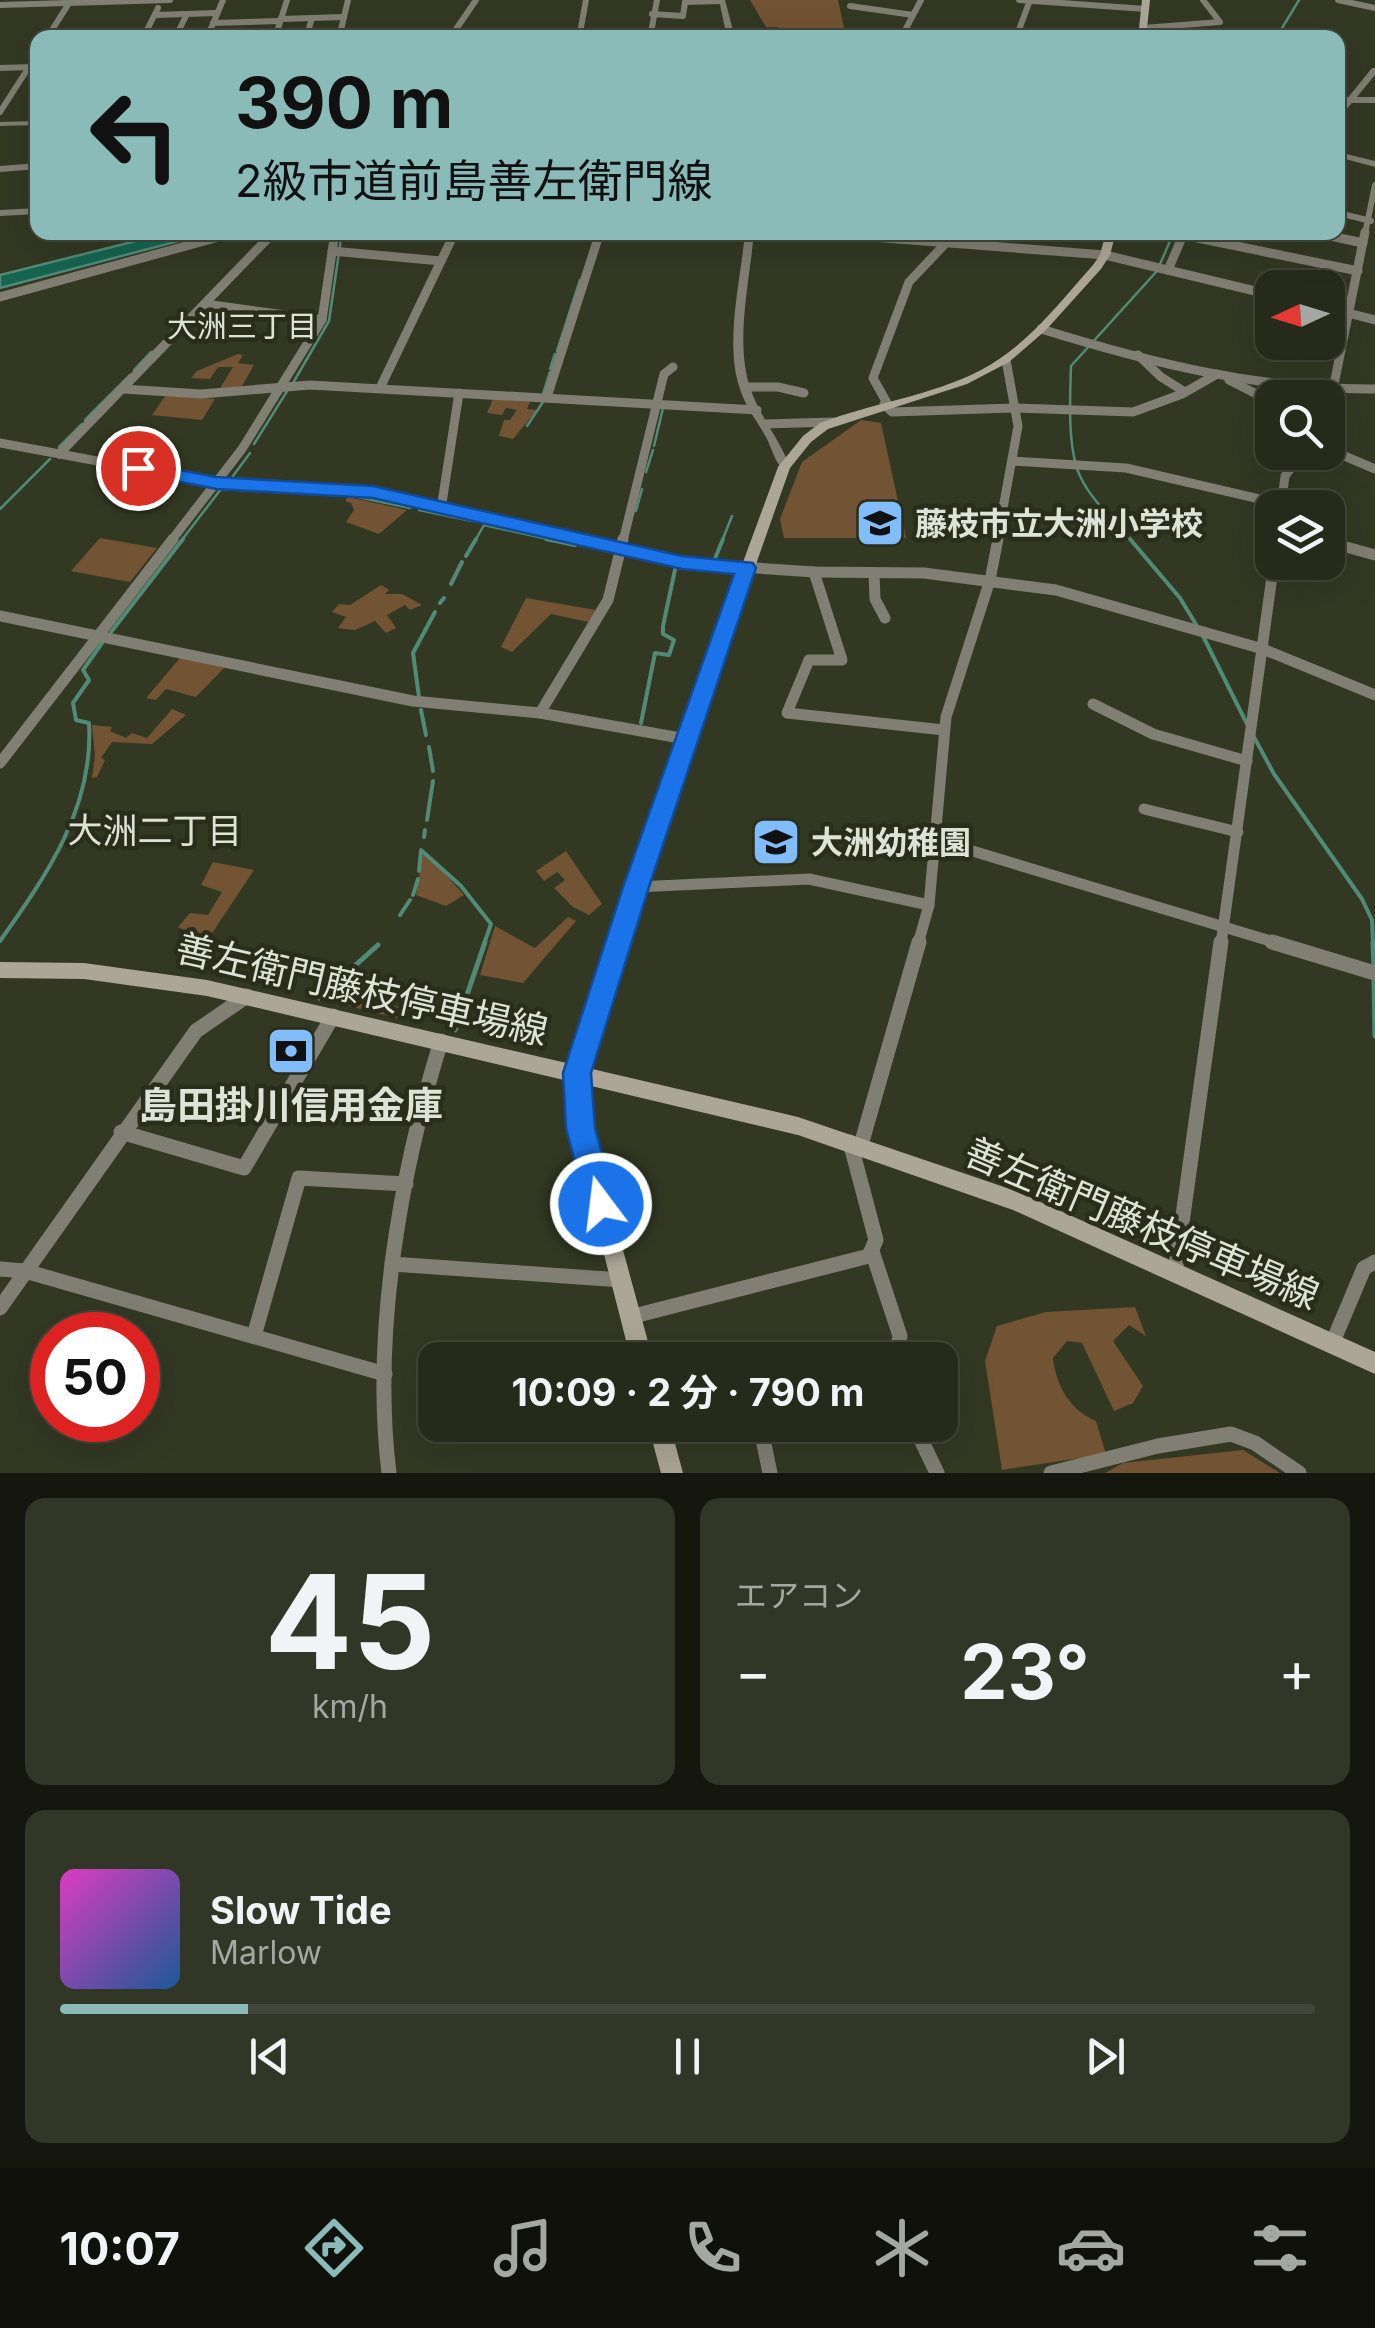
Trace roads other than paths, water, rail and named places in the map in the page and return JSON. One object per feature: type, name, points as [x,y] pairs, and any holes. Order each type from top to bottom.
[{"type":"main road","points":[[1143,30],[1146,4]]},
{"type":"main road","points":[[637,1342],[581,1128],[577,1073],[686,739],[784,467],[806,439],[833,422],[958,382],[1006,360],[1041,328],[1105,255],[1109,240]]},
{"type":"main road","name":"善左衛門藤枝停車場線","points":[[0,970],[146,977],[247,996],[855,1143],[1016,1200],[1375,1364]]},
{"type":"main road","points":[[664,1442],[672,1473]]},
{"type":"street","points":[[147,30],[162,0]]},
{"type":"street","points":[[0,5],[170,0]]},
{"type":"street","points":[[210,30],[223,0]]},
{"type":"street","points":[[277,30],[286,0]]},
{"type":"street","points":[[340,30],[348,0]]},
{"type":"street","points":[[455,30],[476,0]]},
{"type":"street","points":[[580,30],[586,0]]},
{"type":"street","points":[[651,30],[657,0]]},
{"type":"street","points":[[652,14],[683,16],[685,2],[722,0],[730,30]]},
{"type":"street","points":[[905,30],[921,0]]},
{"type":"street","points":[[1019,0],[1146,4]]},
{"type":"street","points":[[1158,30],[1220,22],[1203,0]]},
{"type":"street","points":[[1338,0],[1375,8]]},
{"type":"street","points":[[1019,30],[1030,1]]},
{"type":"street","points":[[52,30],[70,2]]},
{"type":"street","points":[[854,20],[848,3],[913,15]]},
{"type":"street","points":[[154,15],[217,13]]},
{"type":"street","points":[[179,30],[187,14]]},
{"type":"street","points":[[308,30],[312,18]]},
{"type":"street","points":[[213,23],[344,18]]},
{"type":"street","points":[[0,68],[30,67]]},
{"type":"street","points":[[1345,97],[1375,70]]},
{"type":"street","points":[[0,112],[30,71]]},
{"type":"street","points":[[1345,100],[1375,100]]},
{"type":"street","points":[[0,124],[30,124]]},
{"type":"street","points":[[1345,157],[1375,164]]},
{"type":"street","points":[[0,168],[30,166]]},
{"type":"street","points":[[1335,380],[1372,221],[1375,185]]},
{"type":"street","points":[[0,213],[30,212]]},
{"type":"street","points":[[1345,215],[1372,221]]},
{"type":"street","points":[[1345,239],[1364,243]]},
{"type":"street","points":[[0,297],[207,240]]},
{"type":"street","points":[[59,454],[266,240]]},
{"type":"street","points":[[0,763],[216,483],[283,385],[322,320],[337,250],[335,240]]},
{"type":"street","points":[[380,388],[451,240]]},
{"type":"street","points":[[546,397],[597,240]]},
{"type":"street","points":[[749,240],[740,368],[745,388],[784,467]]},
{"type":"street","points":[[898,240],[1105,255],[1255,291]]},
{"type":"street","points":[[949,240],[909,282],[873,378],[892,412],[1014,408],[1133,412],[1186,392],[1216,374]]},
{"type":"street","points":[[1162,269],[1180,240]]},
{"type":"street","points":[[1208,240],[1358,270]]},
{"type":"street","points":[[337,250],[440,261]]},
{"type":"street","points":[[204,304],[322,320]]},
{"type":"street","points":[[1345,312],[1375,320]]},
{"type":"street","points":[[1041,328],[1255,381]]},
{"type":"street","points":[[1136,354],[1160,377],[1186,392]]},
{"type":"street","points":[[630,1318],[869,1256],[872,1251],[876,1240],[855,1143],[929,905],[944,730],[990,580],[1018,426],[1006,360]]},
{"type":"street","points":[[540,713],[608,600],[664,374],[673,367]]},
{"type":"street","points":[[1216,374],[1255,394]]},
{"type":"street","points":[[122,388],[202,394],[283,385],[380,388],[757,410]]},
{"type":"street","points":[[745,388],[778,386],[804,393]]},
{"type":"street","points":[[1345,390],[1375,389]]},
{"type":"street","points":[[440,508],[460,393]]},
{"type":"street","points":[[764,424],[833,422]]},
{"type":"street","points":[[0,443],[216,483],[356,490],[682,563],[990,580],[1056,590],[1263,648],[1375,695]]},
{"type":"street","points":[[1345,457],[1375,469]]},
{"type":"street","points":[[1012,460],[1126,468],[1255,500]]},
{"type":"street","points":[[1345,547],[1375,555]]},
{"type":"street","points":[[814,572],[842,660],[809,660],[787,712],[944,730]]},
{"type":"street","points":[[874,572],[875,599],[884,618]]},
{"type":"street","points":[[1175,1273],[1272,580]]},
{"type":"street","points":[[0,616],[413,701],[540,713],[686,739]]},
{"type":"street","points":[[1093,704],[1153,734],[1247,761]]},
{"type":"street","points":[[1144,809],[1238,832]]},
{"type":"street","points":[[936,840],[1375,973]]},
{"type":"street","points":[[636,887],[809,879],[929,905]]},
{"type":"street","points":[[0,1308],[196,1031],[247,996]]},
{"type":"street","points":[[121,1132],[244,1168],[334,1016]]},
{"type":"street","points":[[389,1473],[382,1428],[392,1264],[419,1108],[441,1041]]},
{"type":"street","points":[[254,1336],[299,1178],[406,1184]]},
{"type":"street","points":[[872,1251],[899,1342]]},
{"type":"street","points":[[1332,1344],[1364,1268],[1375,1262]]},
{"type":"street","points":[[392,1264],[620,1280]]},
{"type":"street","points":[[0,1269],[25,1271],[386,1374]]},
{"type":"street","points":[[1051,1473],[1232,1434],[1300,1473]]},
{"type":"street","points":[[764,1442],[770,1473]]},
{"type":"street","points":[[922,1442],[937,1473]]},
{"type":"waterway","points":[[1281,30],[1299,0]]},
{"type":"waterway","points":[[293,383],[329,321],[341,240]]},
{"type":"waterway","points":[[1132,541],[1091,495],[1077,467],[1070,424],[1071,366],[1157,271],[1171,240]]},
{"type":"waterway","points":[[557,351],[580,280]]},
{"type":"waterway","points":[[168,335],[182,321]]},
{"type":"waterway","points":[[134,370],[151,352]]},
{"type":"waterway","points":[[550,369],[555,354]]},
{"type":"waterway","points":[[543,394],[550,372]]},
{"type":"waterway","points":[[85,420],[130,375]]},
{"type":"waterway","points":[[254,444],[289,388]]},
{"type":"waterway","points":[[527,426],[543,402]]},
{"type":"waterway","points":[[654,446],[663,408]]},
{"type":"waterway","points":[[59,447],[82,424]]},
{"type":"waterway","points":[[646,472],[653,450]]},
{"type":"waterway","points":[[233,476],[250,453]]},
{"type":"waterway","points":[[0,509],[50,459]]},
{"type":"waterway","points":[[181,541],[221,489],[293,493]]},
{"type":"waterway","points":[[636,511],[642,489]]},
{"type":"waterway","points":[[304,493],[349,496]]},
{"type":"waterway","points":[[358,497],[410,508]]},
{"type":"waterway","points":[[419,510],[472,521]]},
{"type":"waterway","points":[[722,541],[732,516]]},
{"type":"waterway","points":[[475,541],[484,525],[557,541]]},
{"type":"waterway","points":[[111,632],[183,539]]},
{"type":"waterway","points":[[466,556],[476,539]]},
{"type":"waterway","points":[[546,539],[575,545]]},
{"type":"waterway","points":[[714,561],[723,539]]},
{"type":"waterway","points":[[1130,539],[1180,598],[1197,626]]},
{"type":"waterway","points":[[451,584],[462,562]]},
{"type":"waterway","points":[[641,723],[655,653],[669,655],[674,640],[663,634],[663,626],[676,565]]},
{"type":"waterway","points":[[440,603],[444,598]]},
{"type":"waterway","points":[[419,697],[413,653],[435,612]]},
{"type":"waterway","points":[[1202,634],[1247,724]]},
{"type":"waterway","points":[[0,941],[50,865],[75,811],[89,754],[89,723],[76,720],[73,703],[89,680],[83,670],[102,643]]},
{"type":"waterway","points":[[421,710],[426,735]]},
{"type":"waterway","points":[[1254,737],[1274,774],[1362,899],[1372,920],[1373,944]]},
{"type":"waterway","points":[[429,747],[433,771]]},
{"type":"waterway","points":[[427,820],[433,781]]},
{"type":"waterway","points":[[424,837],[425,830]]},
{"type":"waterway","points":[[421,850],[461,886],[491,924],[484,944]]},
{"type":"waterway","points":[[419,871],[421,851]]},
{"type":"waterway","points":[[413,895],[418,879]]},
{"type":"waterway","points":[[400,915],[410,900]]},
{"type":"waterway","points":[[455,1030],[485,942]]},
{"type":"waterway","points":[[1373,942],[1374,967]]},
{"type":"waterway","points":[[319,998],[378,945]]},
{"type":"waterway","points":[[1374,976],[1375,1036]]},
{"type":"place","name":"藤枝市立大洲小学校","points":[[880,523]]},
{"type":"place","name":"大洲幼稚園","points":[[776,842]]},
{"type":"place","name":"島田掛川信用金庫","points":[[291,1051]]},
{"type":"district","name":"大洲三丁目","points":[[242,326]]},
{"type":"district","name":"大洲二丁目","points":[[155,830]]}]
